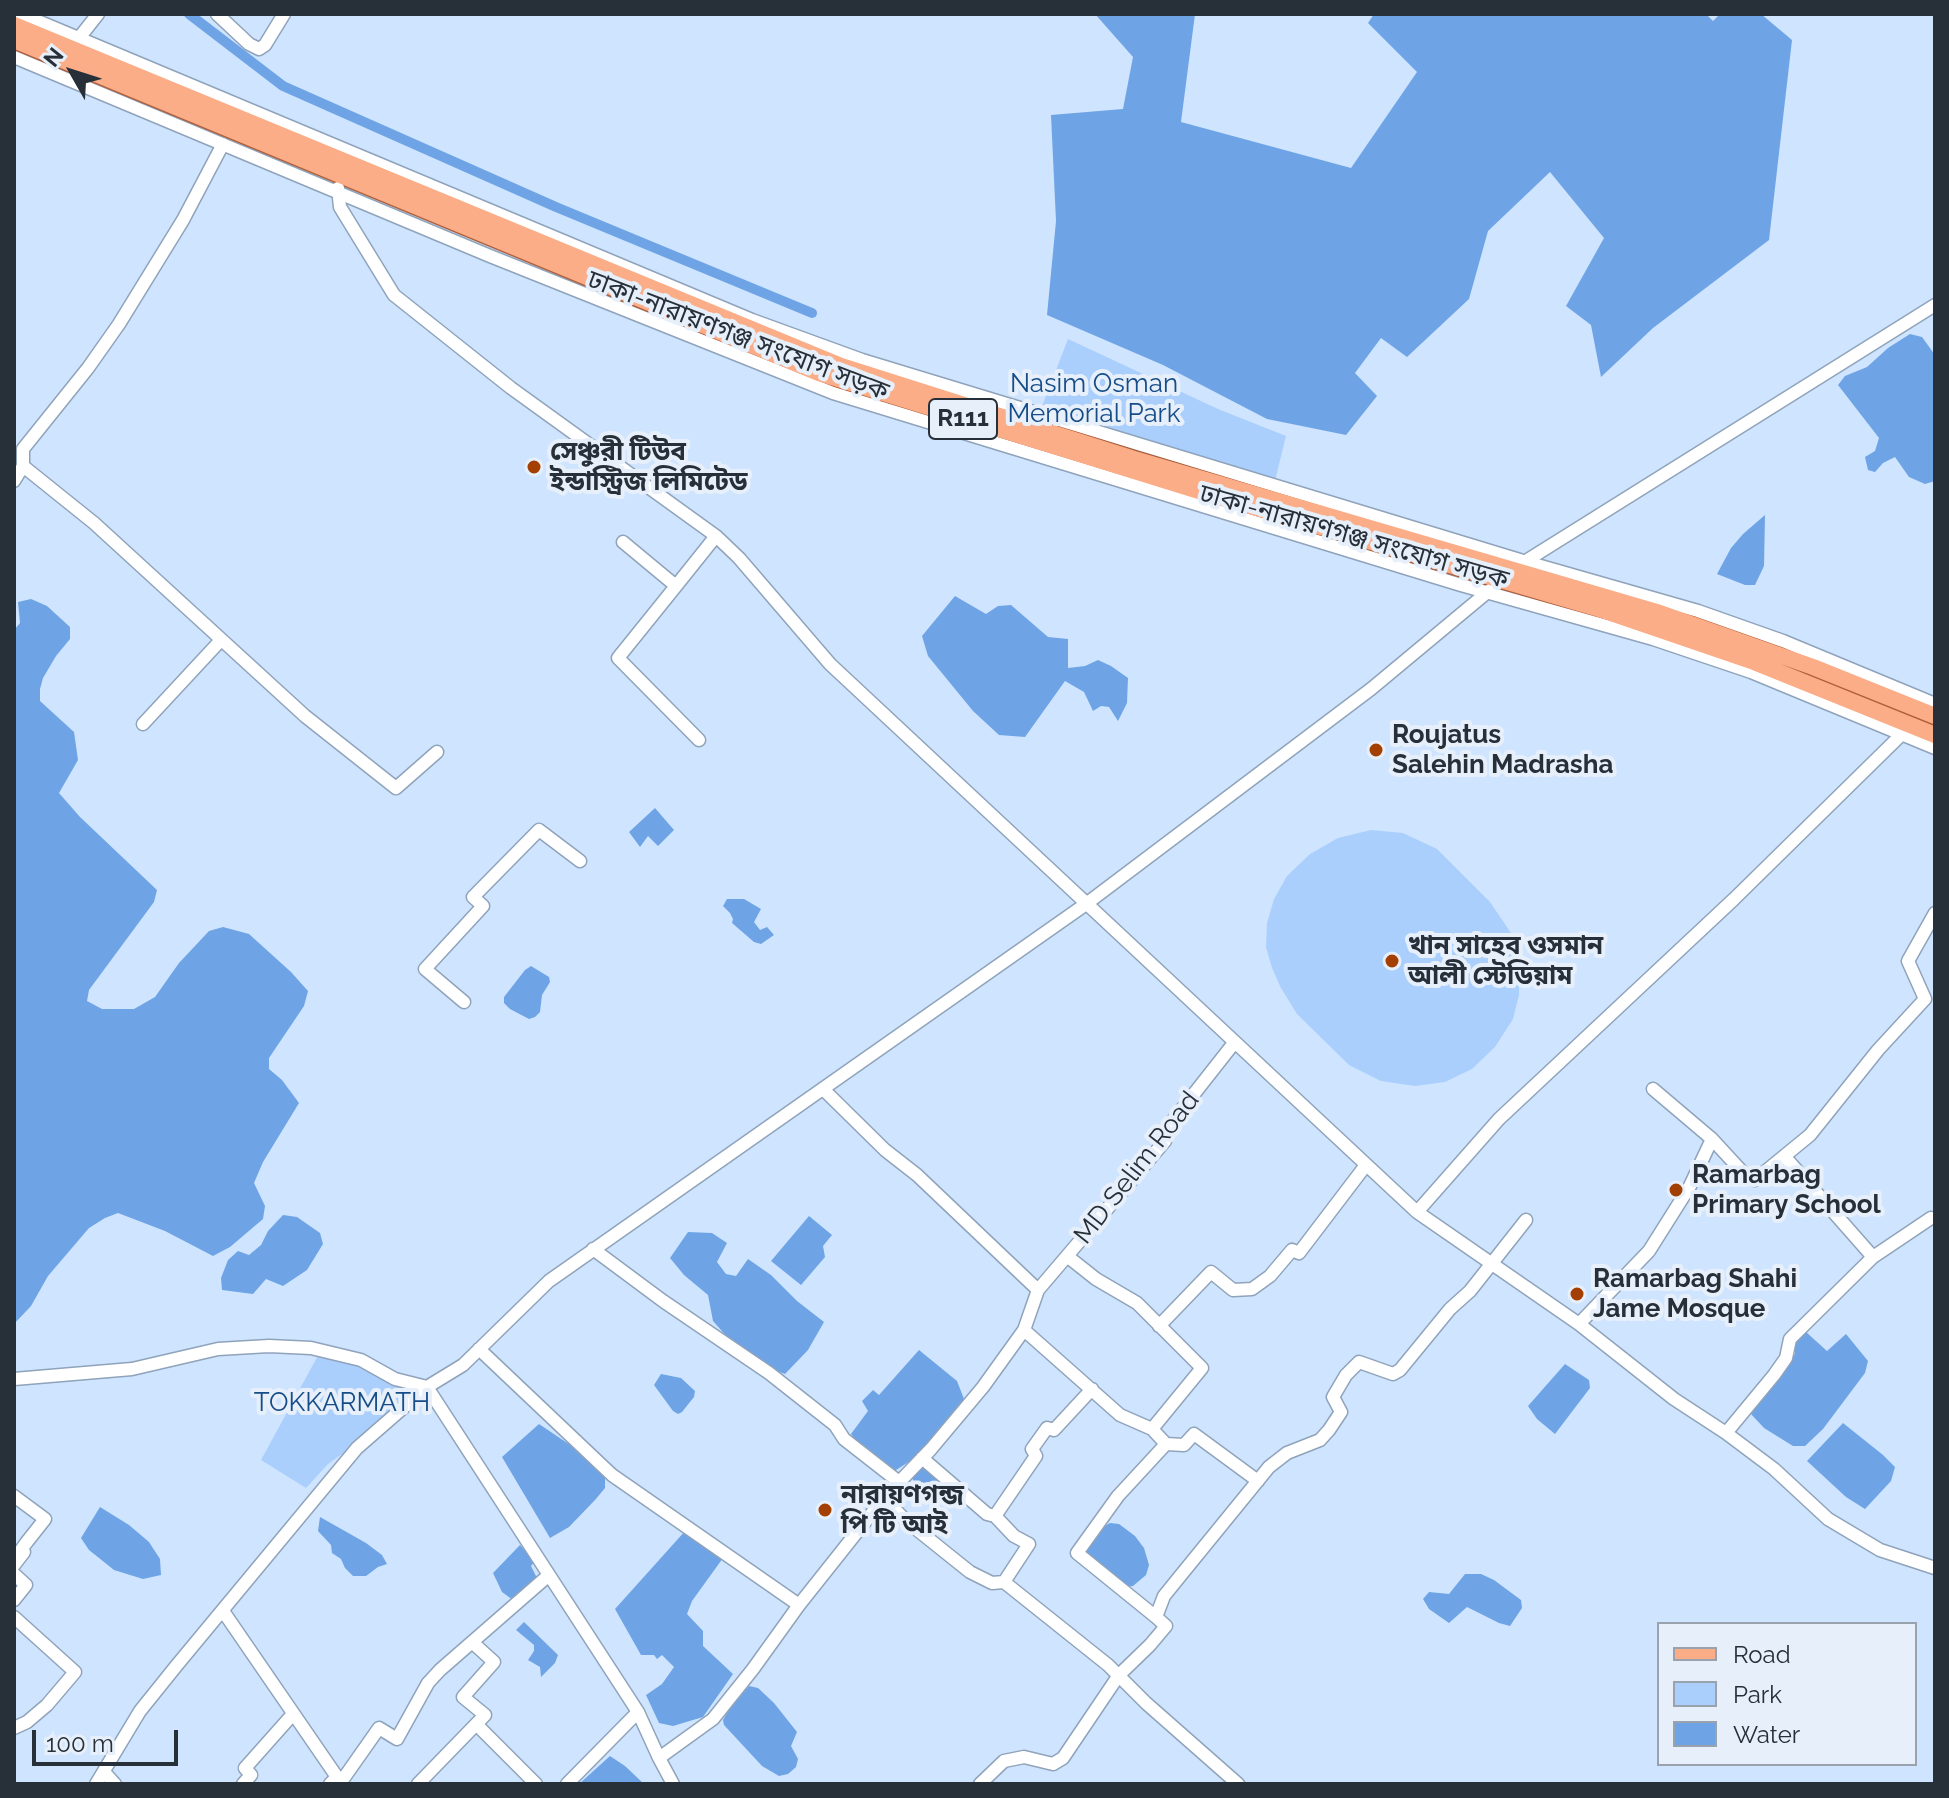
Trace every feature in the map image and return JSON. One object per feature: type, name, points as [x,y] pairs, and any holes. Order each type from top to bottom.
[{"type":"main road","name":"ঢাকা-নারায়ণগঞ্জ সংযোগ সড়ক","points":[[14,25],[850,370],[1134,459],[1520,565],[1813,667],[1935,716]]},
{"type":"main road","name":"ঢাকা-নারায়ণগঞ্জ সংযোগ সড়ক","points":[[14,40],[819,373],[1213,495],[1596,608],[1754,662],[1935,735]]},
{"type":"street","points":[[21,14],[752,320],[862,360],[1520,565],[1698,611],[1783,641],[1935,704]]},
{"type":"street","points":[[79,38],[98,14]]},
{"type":"street","points":[[217,14],[249,44],[259,49],[265,45],[284,14]]},
{"type":"street","points":[[14,57],[661,326],[833,393],[1487,593],[1653,639],[1751,672],[1935,748]]},
{"type":"street","points":[[223,144],[183,220],[119,324],[88,368],[18,447],[23,466],[94,523],[305,716],[396,788],[437,752]]},
{"type":"street","points":[[344,175],[337,192],[340,207],[394,295],[511,388],[716,536],[739,558],[830,664],[1417,1212],[1579,1324],[1674,1399],[1726,1433],[1774,1469],[1828,1519],[1880,1550],[1935,1568]]},
{"type":"street","points":[[1520,565],[1935,305]]},
{"type":"street","points":[[14,481],[23,466]]},
{"type":"street","points":[[699,740],[618,658],[716,536]]},
{"type":"street","points":[[623,542],[676,586]]},
{"type":"street","points":[[96,1784],[140,1711],[357,1448],[427,1387],[463,1365],[549,1281],[1086,904],[1371,689],[1501,580]]},
{"type":"street","points":[[143,724],[221,640]]},
{"type":"street","points":[[1417,1212],[1499,1119],[1723,910],[1902,734]]},
{"type":"street","points":[[464,1002],[425,969],[483,906],[473,897],[539,830],[580,861]]},
{"type":"street","points":[[1653,1089],[1712,1139],[1751,1180],[1755,1180],[1810,1135],[1878,1050],[1925,999],[1908,961],[1935,913]]},
{"type":"street","name":"MD Selim Road","points":[[1038,1290],[1165,1141],[1164,1132],[1234,1043]]},
{"type":"street","points":[[659,1758],[713,1719],[884,1498],[992,1375],[1024,1330],[1038,1290],[823,1089]]},
{"type":"street","points":[[1579,1324],[1649,1251],[1690,1186],[1712,1139]]},
{"type":"street","points":[[1785,1157],[1873,1257]]},
{"type":"street","points":[[1159,1326],[1211,1272],[1233,1290],[1252,1289],[1270,1276],[1292,1250],[1299,1253],[1366,1165]]},
{"type":"street","points":[[1726,1433],[1786,1358],[1790,1339],[1873,1257],[1931,1218]]},
{"type":"street","points":[[1156,1617],[1164,1596],[1269,1467],[1287,1453],[1320,1440],[1341,1412],[1333,1397],[1346,1375],[1359,1362],[1393,1374],[1400,1370],[1403,1362],[1493,1264],[1526,1220]]},
{"type":"street","points":[[593,1249],[769,1373],[835,1425],[844,1439],[899,1482]]},
{"type":"street","points":[[1067,1256],[1096,1279],[1137,1303],[1202,1368],[1152,1429]]},
{"type":"street","points":[[1024,1330],[1120,1415],[1152,1429],[1166,1444],[1184,1445],[1194,1434],[1258,1481]]},
{"type":"street","points":[[14,1379],[132,1369],[218,1349],[269,1346],[311,1348],[361,1360],[395,1379],[427,1387],[638,1712],[673,1784]]},
{"type":"street","points":[[479,1349],[612,1475],[799,1605]]},
{"type":"street","points":[[995,1516],[1036,1456],[1032,1449],[1039,1438],[1047,1428],[1054,1430],[1092,1389]]},
{"type":"street","points":[[980,1784],[1004,1761],[1024,1757],[1053,1764],[1063,1758],[1119,1675],[1166,1626],[1077,1553],[1118,1496],[1166,1444]]},
{"type":"street","points":[[922,1458],[987,1514],[995,1516],[1014,1536],[1029,1544],[1004,1582]]},
{"type":"street","points":[[14,1496],[45,1519],[21,1550],[24,1552],[14,1566],[17,1569],[14,1574],[26,1585],[14,1600]]},
{"type":"street","points":[[884,1498],[905,1520],[970,1572],[992,1583],[1004,1582],[1119,1675],[1146,1703],[1238,1784]]},
{"type":"street","points":[[223,1611],[334,1780],[341,1782],[379,1728],[397,1739],[428,1683],[453,1657],[549,1575]]},
{"type":"street","points":[[14,1617],[75,1672],[47,1705],[27,1722],[14,1728]]},
{"type":"street","points":[[418,1784],[485,1715],[463,1697],[494,1662],[473,1643]]},
{"type":"street","points":[[567,1784],[638,1712]]},
{"type":"street","points":[[243,1784],[251,1775],[245,1768],[293,1714]]},
{"type":"street","points":[[476,1724],[536,1784]]},
{"type":"street","points":[[104,1772],[115,1784]]},
{"type":"green space","name":"Nasim Osman Memorial Park","points":[[1068,339],[1218,409],[1286,436],[1271,497],[1034,427]]},
{"type":"green space","points":[[1371,830],[1403,833],[1437,849],[1490,902],[1511,933],[1519,965],[1519,995],[1513,1019],[1495,1047],[1472,1069],[1445,1082],[1415,1086],[1381,1081],[1349,1065],[1297,1014],[1272,968],[1266,947],[1267,923],[1274,899],[1287,876],[1310,854],[1338,838]]},
{"type":"green space","name":"TOKKARMATH","points":[[321,1350],[421,1385],[387,1422],[328,1464],[306,1488],[261,1460]]},
{"type":"water","points":[[1095,14],[1195,14],[1181,122],[1351,168],[1417,72],[1368,23],[1374,14],[1706,14],[1713,21],[1720,14],[1761,14],[1792,40],[1769,240],[1653,328],[1601,377],[1591,325],[1566,306],[1604,238],[1550,172],[1488,231],[1469,299],[1407,357],[1381,338],[1355,373],[1377,396],[1346,435],[1267,419],[1163,365],[1047,315],[1056,221],[1051,115],[1123,109],[1133,57]]},
{"type":"water","points":[[1910,334],[1922,337],[1935,355],[1935,481],[1925,484],[1909,477],[1895,457],[1875,472],[1868,470],[1865,457],[1875,451],[1879,438],[1838,385],[1845,376],[1867,367]]},
{"type":"water","points":[[1765,515],[1764,566],[1755,585],[1745,585],[1717,574],[1731,548]]},
{"type":"water","points":[[955,596],[986,614],[998,606],[1011,605],[1048,637],[1068,639],[1068,668],[1085,666],[1098,660],[1128,678],[1127,703],[1118,721],[1109,707],[1101,706],[1093,711],[1084,692],[1065,681],[1025,737],[999,735],[973,711],[928,656],[922,636]]},
{"type":"water","points":[[31,599],[47,606],[70,627],[70,639],[56,656],[40,689],[40,701],[74,732],[78,760],[59,793],[157,890],[154,902],[89,990],[87,1001],[102,1009],[134,1009],[155,997],[179,963],[209,931],[223,927],[249,934],[308,991],[304,1006],[269,1058],[269,1069],[282,1080],[299,1103],[263,1162],[254,1183],[265,1206],[263,1219],[230,1247],[213,1256],[165,1231],[118,1213],[105,1218],[89,1228],[48,1276],[31,1306],[14,1324],[14,630],[20,623],[18,602]]},
{"type":"water","points":[[655,808],[674,830],[658,846],[648,836],[640,847],[629,832]]},
{"type":"water","points":[[727,899],[744,899],[761,909],[754,922],[760,930],[767,927],[774,935],[761,944],[754,942],[732,923],[730,913],[723,906]]},
{"type":"water","points":[[531,966],[549,977],[550,982],[542,995],[540,1012],[529,1019],[510,1009],[504,1003],[504,997]]},
{"type":"water","points":[[283,1215],[297,1217],[320,1233],[323,1244],[307,1270],[283,1286],[266,1279],[253,1294],[222,1290],[221,1278],[228,1260],[238,1251],[249,1255],[261,1245],[268,1231]]},
{"type":"water","points":[[809,1216],[832,1235],[823,1246],[825,1257],[801,1285],[771,1261]]},
{"type":"water","points":[[688,1232],[712,1233],[727,1243],[717,1262],[726,1274],[736,1276],[748,1259],[824,1322],[808,1350],[785,1374],[762,1366],[737,1348],[713,1321],[708,1295],[684,1275],[670,1258]]},
{"type":"water","points":[[1806,1332],[1827,1351],[1846,1334],[1868,1361],[1865,1373],[1823,1429],[1805,1446],[1793,1446],[1764,1428],[1751,1414],[1795,1354],[1795,1339]]},
{"type":"water","points":[[919,1350],[957,1381],[964,1399],[918,1456],[893,1472],[860,1446],[851,1434],[868,1411],[862,1401],[873,1390],[879,1395]]},
{"type":"water","points":[[1565,1364],[1589,1380],[1590,1388],[1555,1434],[1537,1419],[1528,1406]]},
{"type":"water","points":[[661,1374],[681,1378],[695,1391],[694,1397],[678,1414],[654,1385]]},
{"type":"water","points":[[1843,1423],[1895,1467],[1891,1481],[1865,1509],[1846,1497],[1807,1461]]},
{"type":"water","points":[[539,1424],[579,1451],[605,1475],[605,1488],[595,1500],[569,1527],[550,1538],[502,1457]]},
{"type":"water","points":[[923,1464],[942,1480],[944,1490],[930,1503],[912,1491],[916,1484],[911,1477]]},
{"type":"water","points":[[100,1507],[149,1542],[160,1559],[161,1575],[143,1579],[114,1570],[89,1550],[81,1538]]},
{"type":"water","points":[[320,1517],[366,1543],[382,1555],[387,1564],[366,1576],[353,1576],[341,1559],[332,1553],[331,1545],[318,1531]]},
{"type":"water","points":[[1110,1523],[1119,1524],[1135,1536],[1144,1548],[1149,1565],[1146,1575],[1133,1586],[1126,1587],[1087,1555],[1086,1549],[1100,1529]]},
{"type":"water","points":[[686,1530],[723,1558],[692,1601],[687,1614],[703,1631],[703,1646],[733,1674],[703,1717],[673,1726],[659,1723],[646,1695],[662,1684],[674,1667],[662,1655],[657,1659],[654,1655],[641,1655],[615,1609]]},
{"type":"water","points":[[520,1545],[535,1561],[531,1566],[537,1578],[513,1600],[502,1592],[493,1573]]},
{"type":"water","points":[[1465,1574],[1481,1574],[1494,1580],[1521,1600],[1522,1608],[1510,1626],[1467,1607],[1449,1623],[1429,1609],[1423,1599],[1429,1592],[1449,1594]]},
{"type":"water","points":[[524,1622],[558,1655],[555,1663],[541,1677],[540,1667],[528,1660],[534,1645],[516,1630]]},
{"type":"water","points":[[749,1686],[758,1688],[774,1703],[797,1732],[791,1746],[798,1759],[796,1767],[788,1774],[779,1776],[762,1766],[724,1725],[723,1720],[730,1708]]},
{"type":"water","points":[[610,1756],[625,1766],[644,1784],[579,1784]]},
{"type":"waterway","points":[[189,14],[283,86],[556,207],[812,313]]},
{"type":"place","name":"সেঞ্চুরী টিউব ইন্ডাস্ট্রিজ লিমিটেড","points":[[534,467]]},
{"type":"place","name":"Roujatus Salehin Madrasha","points":[[1376,750]]},
{"type":"place","name":"খান সাহেব ওসমান আলী স্টেডিয়াম","points":[[1392,961]]},
{"type":"place","name":"Ramarbag Primary School","points":[[1676,1190]]},
{"type":"place","name":"Ramarbag Shahi Jame Mosque","points":[[1577,1294]]},
{"type":"place","name":"নারায়ণগন্জ পি টি আই","points":[[825,1510]]}]
